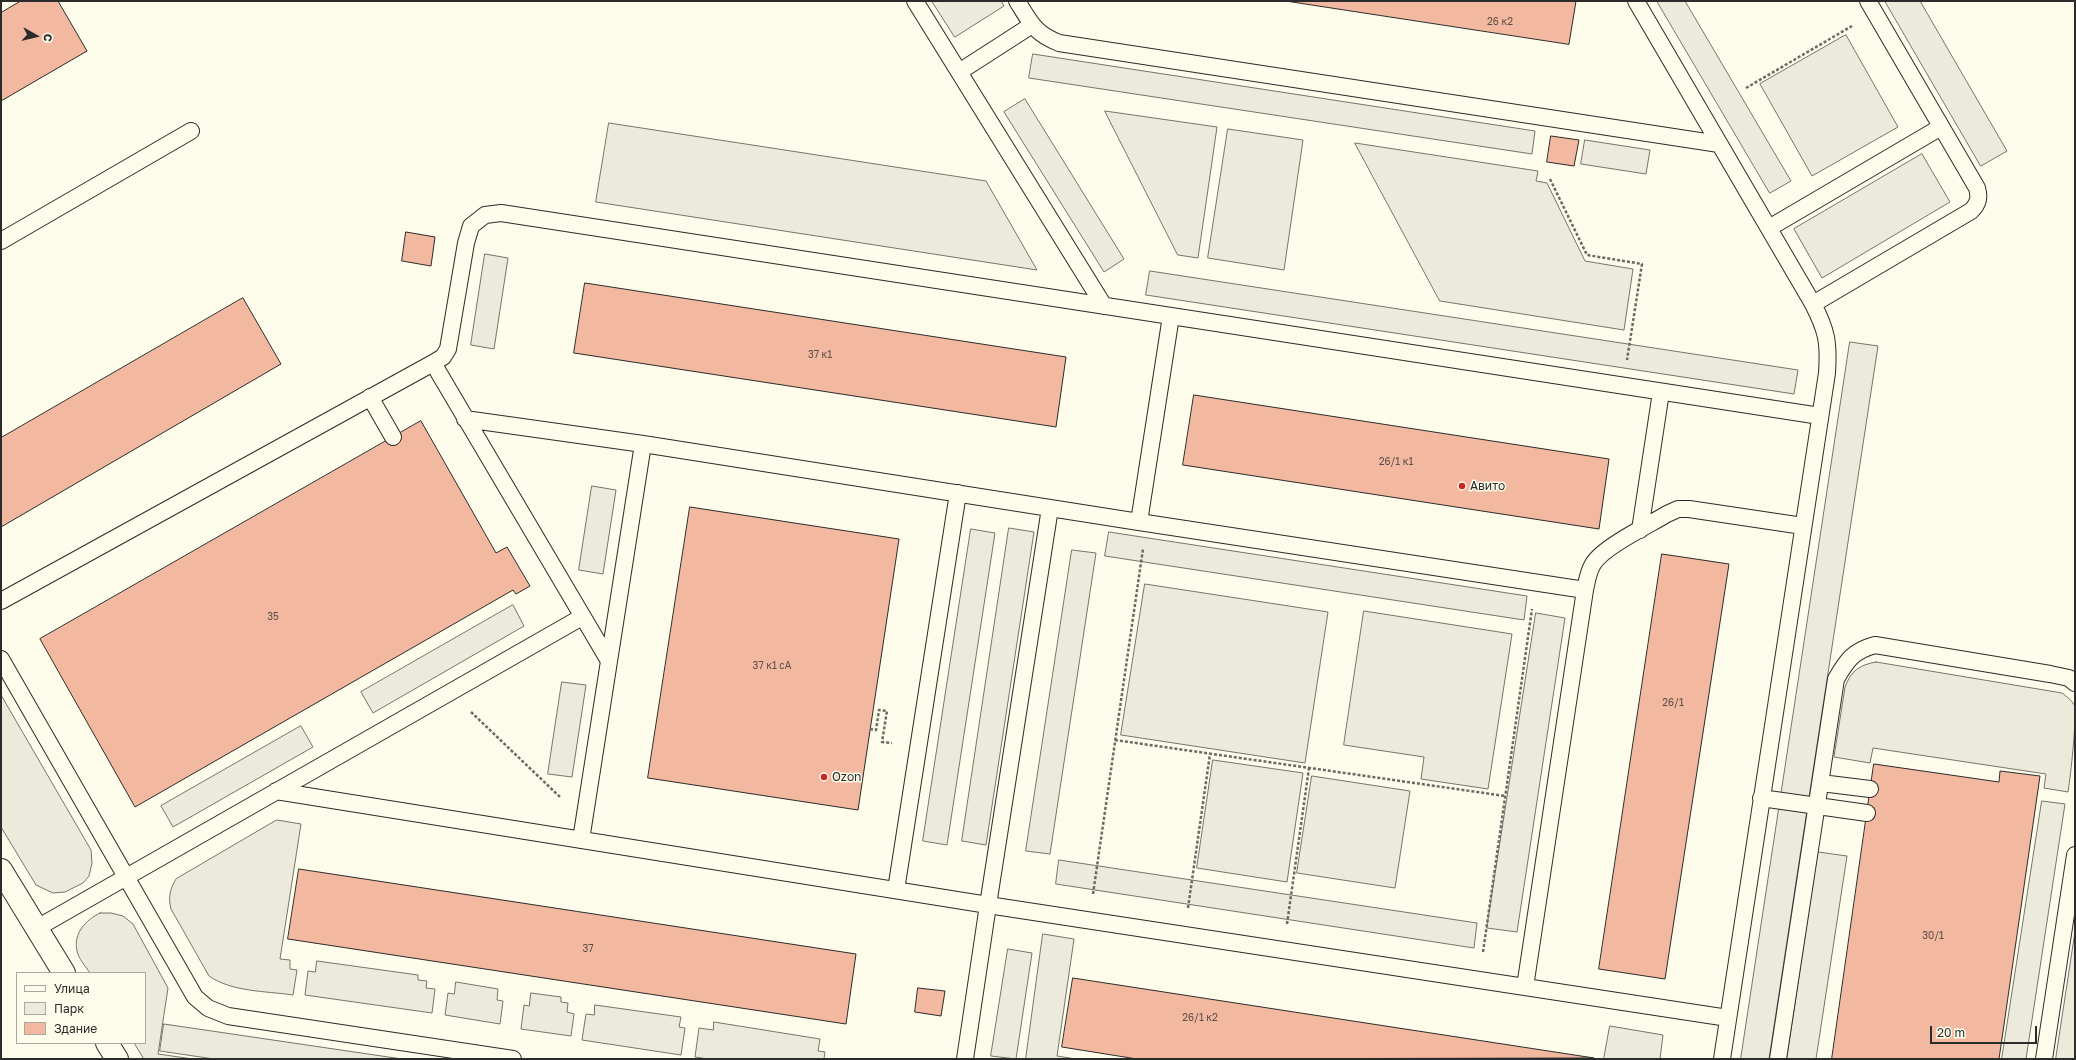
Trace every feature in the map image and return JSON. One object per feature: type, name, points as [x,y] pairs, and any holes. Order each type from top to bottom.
[{"type":"street","points":[[1,870],[63,972]]},
{"type":"street","points":[[108,1044],[117,1059]]},
{"type":"lane","points":[[915,1],[1104,306]]},
{"type":"lane","points":[[1017,1],[1032,25],[1042,36],[1059,44],[1719,144]]},
{"type":"lane","points":[[1636,1],[1813,304],[1824,325],[1828,346],[1827,373],[1722,1059]]},
{"type":"lane","points":[[1813,304],[1971,211],[1977,205],[1979,195],[1977,188],[1871,7]]},
{"type":"lane","points":[[959,72],[1032,25]]},
{"type":"lane","points":[[1769,228],[1941,126]]},
{"type":"lane","points":[[1,241],[191,131]]},
{"type":"lane","points":[[1,601],[442,357],[448,349],[452,335],[466,243],[471,226],[485,215],[501,213],[1820,416]]},
{"type":"lane","points":[[1143,522],[1171,316]]},
{"type":"lane","points":[[433,363],[609,661]]},
{"type":"lane","points":[[1640,530],[1661,392]]},
{"type":"lane","points":[[370,397],[393,437]]},
{"type":"lane","points":[[465,418],[643,444],[1585,590]]},
{"type":"lane","points":[[581,840],[643,444]]},
{"type":"lane","points":[[896,890],[958,493]]},
{"type":"lane","points":[[965,1059],[1050,508]]},
{"type":"lane","points":[[1525,987],[1585,590],[1591,569],[1602,553],[1678,509],[1688,509],[1803,526]]},
{"type":"lane","points":[[37,928],[582,617]]},
{"type":"lane","points":[[1778,1059],[1818,806],[1836,679],[1846,661],[1861,649],[1875,645],[2050,674],[2069,678],[2075,684]]},
{"type":"lane","points":[[1,659],[127,876],[195,997],[208,1008],[228,1016],[513,1059]]},
{"type":"lane","points":[[1821,782],[1870,789]]},
{"type":"lane","points":[[276,791],[1089,921],[1728,1018]]},
{"type":"lane","points":[[1761,798],[1867,813]]},
{"type":"lane","points":[[2044,1059],[2075,854]]},
{"type":"path","points":[[1746,88],[1871,7]]},
{"type":"path","points":[[1550,179],[1587,255],[1642,264],[1623,386]]},
{"type":"path","points":[[1089,921],[1115,740],[1143,522]]},
{"type":"path","points":[[1479,980],[1536,583]]},
{"type":"path","points":[[451,692],[585,821]]},
{"type":"path","points":[[870,729],[876,730],[879,710],[887,712],[882,742]]},
{"type":"path","points":[[1115,740],[1505,796]]},
{"type":"path","points":[[1184,935],[1210,754]]},
{"type":"path","points":[[1283,950],[1309,768]]},
{"type":"green space","points":[[1846,35],[1898,127],[1812,176],[1760,84]]},
{"type":"green space","points":[[1105,111],[1217,127],[1198,258],[1178,255]]},
{"type":"green space","points":[[609,123],[986,181],[1037,270],[596,202]]},
{"type":"green space","points":[[1228,129],[1303,140],[1284,270],[1208,258]]},
{"type":"green space","points":[[1355,143],[1538,171],[1536,181],[1547,183],[1585,261],[1633,269],[1624,330],[1440,301]]},
{"type":"green space","points":[[1145,584],[1328,612],[1305,763],[1121,735]]},
{"type":"green space","points":[[1364,611],[1512,634],[1488,789],[1421,779],[1424,757],[1344,745]]},
{"type":"green space","points":[[1876,662],[2062,693],[2075,707],[2072,762],[2068,792],[2044,788],[2046,774],[1873,748],[1870,763],[1834,757],[1847,681],[1860,667]]},
{"type":"green space","points":[[1,695],[91,850],[92,863],[89,876],[83,883],[65,892],[53,893],[36,885],[1,827]]},
{"type":"green space","points":[[1213,760],[1303,773],[1287,882],[1197,868]]},
{"type":"green space","points":[[1312,776],[1410,791],[1395,888],[1297,873]]},
{"type":"green space","points":[[2042,801],[2065,804],[2026,1059],[2002,1059]]},
{"type":"green space","points":[[277,820],[301,824],[280,959],[290,960],[290,969],[297,970],[293,995],[239,988],[218,981],[209,976],[171,909],[170,901],[172,886],[176,879]]},
{"type":"green space","points":[[1818,852],[1847,856],[1816,1059],[1787,1059]]},
{"type":"green space","points":[[100,913],[111,913],[123,916],[133,924],[168,988],[158,1054],[193,1059],[144,1059],[135,1044],[146,1044],[146,972],[89,972],[80,959],[76,944],[82,928]]},
{"type":"green space","points":[[1043,934],[1074,939],[1057,1056],[1076,1059],[1026,1059]]},
{"type":"green space","points":[[317,961],[418,975],[418,980],[427,981],[426,988],[435,989],[432,1013],[305,995],[308,971],[315,972]]},
{"type":"green space","points":[[456,982],[498,989],[497,1000],[503,1001],[500,1024],[445,1015],[448,993],[454,994]]},
{"type":"green space","points":[[531,993],[561,997],[561,1002],[568,1003],[567,1012],[574,1014],[571,1036],[521,1029],[524,1005],[529,1006]]},
{"type":"green space","points":[[595,1005],[681,1017],[679,1027],[685,1028],[681,1055],[582,1040],[586,1014],[594,1015]]},
{"type":"green space","points":[[714,1022],[820,1039],[818,1051],[825,1052],[824,1059],[708,1059],[695,1057],[699,1028],[713,1030]]},
{"type":"green space","points":[[1610,1026],[1663,1035],[1660,1059],[1604,1059]]},
{"type":"shaded area","points":[[932,1],[1001,1],[1004,6],[955,37]]},
{"type":"shaded area","points":[[1657,1],[1685,1],[1791,181],[1770,193]]},
{"type":"shaded area","points":[[1885,1],[1920,1],[2007,151],[1981,166]]},
{"type":"shaded area","points":[[1033,54],[1535,131],[1532,154],[1029,78]]},
{"type":"shaded area","points":[[1025,99],[1124,259],[1104,272],[1004,112]]},
{"type":"shaded area","points":[[1585,140],[1650,150],[1646,174],[1581,164]]},
{"type":"shaded area","points":[[1922,154],[1950,202],[1822,278],[1794,229]]},
{"type":"shaded area","points":[[485,254],[508,258],[494,349],[471,345]]},
{"type":"shaded area","points":[[1150,271],[1798,370],[1794,394],[1146,295]]},
{"type":"shaded area","points":[[1850,342],[1878,346],[1769,1059],[1741,1059]]},
{"type":"shaded area","points":[[592,486],[616,490],[603,574],[579,570]]},
{"type":"shaded area","points":[[1009,528],[1034,532],[986,845],[962,841]]},
{"type":"shaded area","points":[[971,529],[995,533],[947,845],[923,841]]},
{"type":"shaded area","points":[[1109,532],[1527,596],[1524,620],[1105,556]]},
{"type":"shaded area","points":[[1072,550],[1096,553],[1050,854],[1026,851]]},
{"type":"shaded area","points":[[513,605],[524,626],[373,713],[361,692]]},
{"type":"shaded area","points":[[1536,613],[1565,618],[1517,932],[1487,928]]},
{"type":"shaded area","points":[[562,682],[586,685],[572,777],[548,774]]},
{"type":"shaded area","points":[[301,726],[313,747],[173,827],[161,806]]},
{"type":"shaded area","points":[[1059,860],[1477,923],[1474,948],[1056,884]]},
{"type":"shaded area","points":[[2075,932],[2075,1059],[2056,1059]]},
{"type":"shaded area","points":[[1008,949],[1032,953],[1016,1059],[991,1056]]},
{"type":"shaded area","points":[[164,1024],[402,1059],[214,1059],[160,1051]]},
{"type":"building","points":[[21,1],[58,1],[87,51],[1,101],[1,13]]},
{"type":"building","points":[[1286,1],[1576,1],[1569,44]]},
{"type":"building","points":[[1551,136],[1579,140],[1574,166],[1547,162]]},
{"type":"building","points":[[406,232],[435,237],[431,266],[402,261]]},
{"type":"building","points":[[585,283],[1066,357],[1056,427],[574,353]]},
{"type":"building","points":[[243,298],[281,364],[1,527],[1,438]]},
{"type":"building","points":[[1194,395],[1609,459],[1599,529],[1183,465]]},
{"type":"building","points":[[421,421],[496,553],[507,547],[530,586],[516,594],[513,590],[135,807],[40,639]]},
{"type":"building","points":[[690,507],[899,539],[858,810],[648,778]]},
{"type":"building","points":[[1662,554],[1729,564],[1665,979],[1599,969]]},
{"type":"building","points":[[1874,764],[1999,782],[2000,771],[2040,776],[1999,1059],[1832,1059]]},
{"type":"building","points":[[299,869],[856,954],[846,1024],[288,939]]},
{"type":"building","points":[[1073,978],[1594,1058],[1137,1059],[1062,1047]]},
{"type":"building","points":[[918,988],[945,991],[941,1016],[915,1012]]},
{"type":"place","name":"Авито","points":[[1462,486]]},
{"type":"place","name":"Ozon","points":[[824,777]]}]
